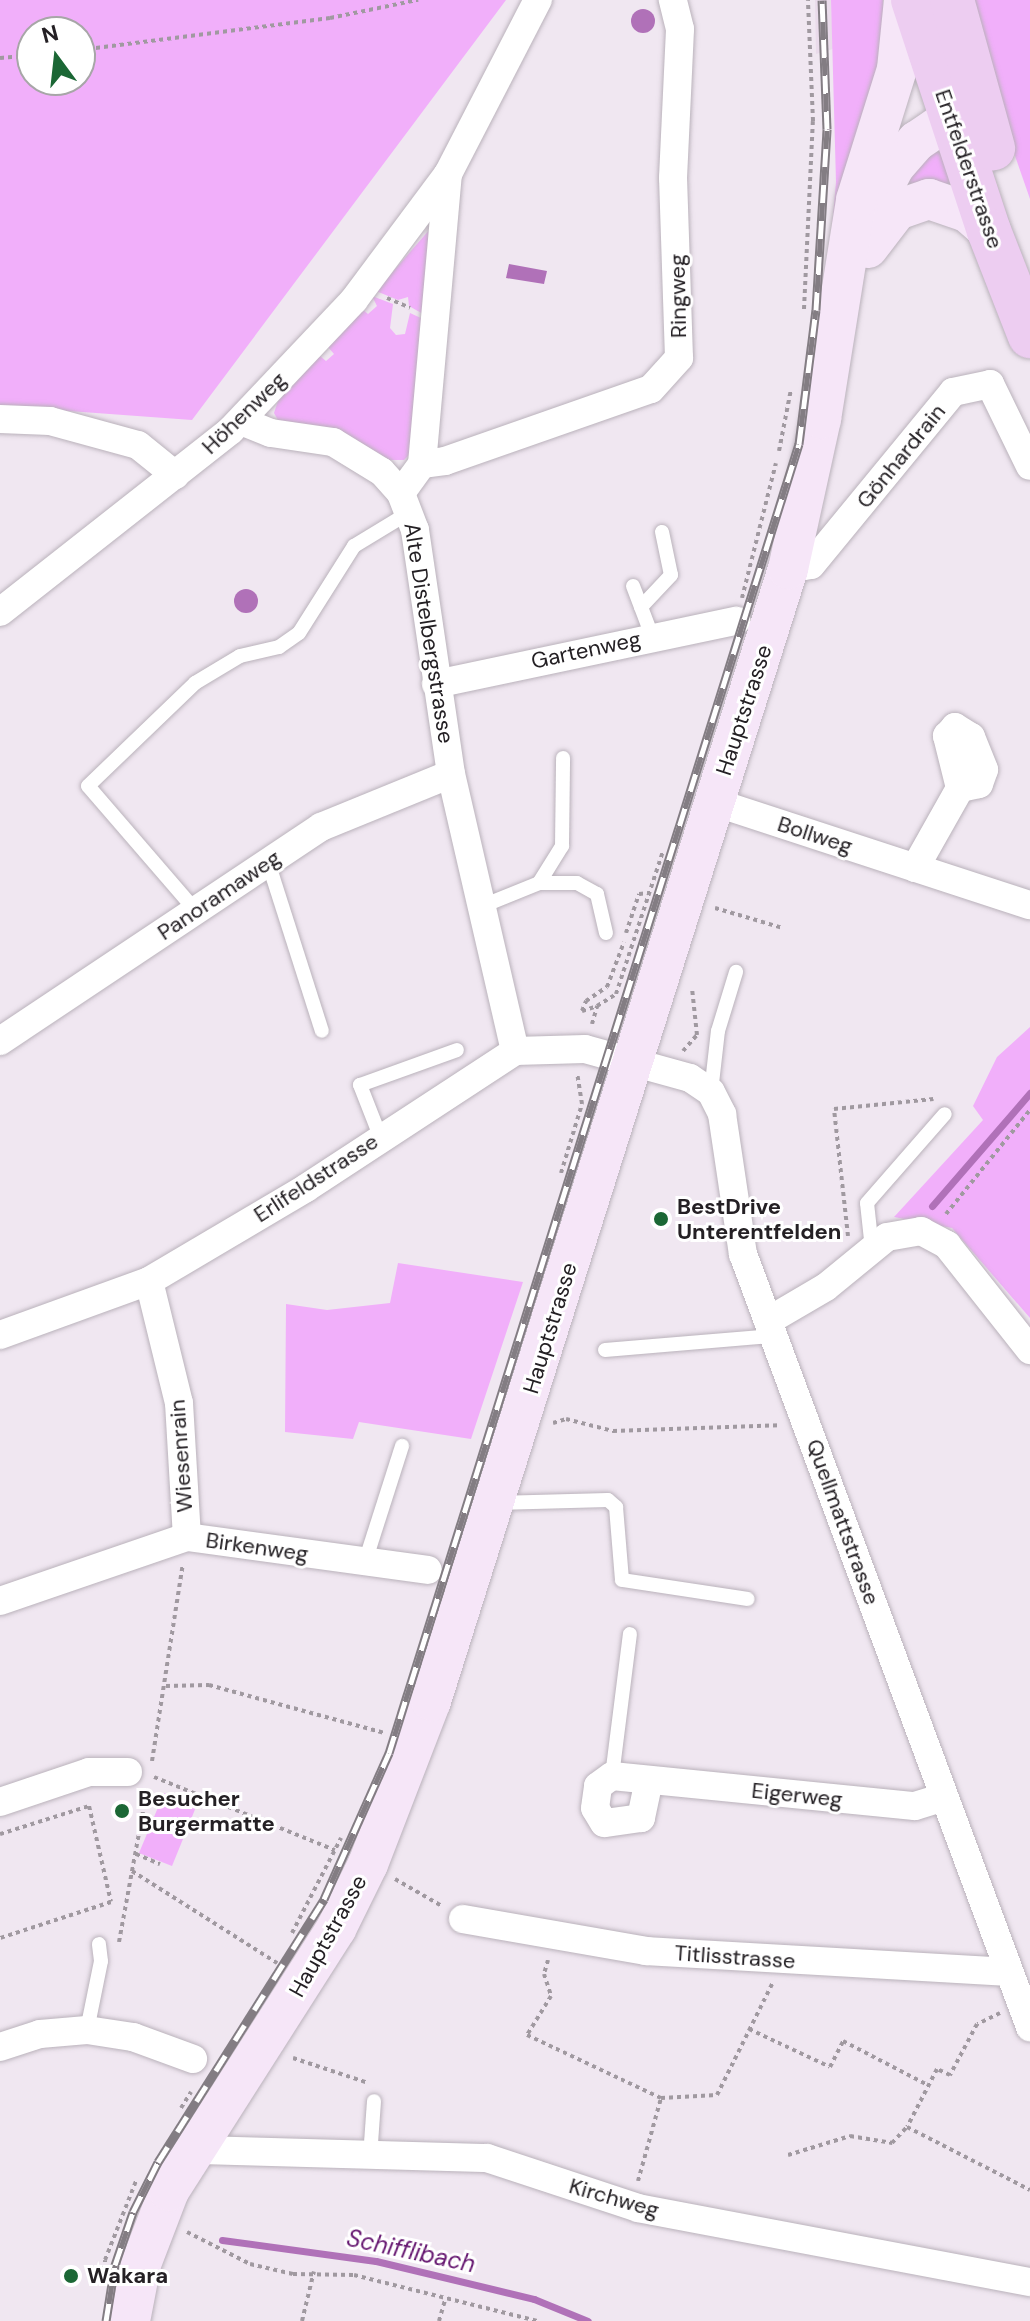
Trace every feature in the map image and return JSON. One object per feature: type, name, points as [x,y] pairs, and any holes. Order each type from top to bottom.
[{"type":"main road","points":[[844,285],[856,200],[897,69],[904,0]]},
{"type":"main road","name":"Entfelderstrasse","points":[[913,0],[959,105]]},
{"type":"main road","name":"Entfelderstrasse","points":[[952,0],[959,105],[989,231],[1030,336]]},
{"type":"main road","points":[[878,133],[915,104],[959,105]]},
{"type":"main road","points":[[959,105],[1030,260]]},
{"type":"main road","points":[[844,285],[894,167],[917,141],[959,105]]},
{"type":"main road","points":[[844,285],[897,210],[929,199],[947,203],[989,231]]},
{"type":"main road","name":"Hauptstrasse","points":[[130,2321],[153,2228],[169,2191],[264,2048],[352,1857],[431,1701],[496,1503],[631,1062],[788,569],[844,285]]},
{"type":"street","points":[[422,464],[448,174],[538,0]]},
{"type":"street","name":"Ringweg","points":[[422,464],[445,461],[651,389],[679,358],[673,178],[680,29],[673,0]]},
{"type":"street","name":"Höhenweg","points":[[0,612],[241,421],[354,300],[448,174]]},
{"type":"street","name":"Gönhardrain","points":[[788,569],[811,565],[953,392],[990,384],[1030,466]]},
{"type":"street","points":[[0,419],[50,421],[138,445],[175,475]]},
{"type":"street","points":[[241,421],[271,433],[333,442],[382,472],[405,503]]},
{"type":"street","name":"Alte Distelbergstrasse","points":[[422,464],[405,503],[451,774],[515,1051]]},
{"type":"street","name":"Gartenweg","points":[[436,684],[652,636],[736,621]]},
{"type":"street","name":"Panoramaweg","points":[[0,1041],[321,827],[451,774]]},
{"type":"street","points":[[915,868],[960,788]]},
{"type":"street","name":"Bollweg","points":[[714,802],[1030,905]]},
{"type":"street","points":[[515,1051],[585,1049],[690,1078],[711,1092]]},
{"type":"street","name":"Erlifeldstrasse","points":[[0,1335],[149,1281],[306,1188],[380,1136],[515,1051]]},
{"type":"street","name":"Quellmattstrasse","points":[[711,1092],[729,1136],[743,1254],[1008,1972],[1028,2017]]},
{"type":"street","points":[[770,1328],[887,1237],[929,1234],[947,1245],[1030,1350]]},
{"type":"street","name":"Wiesenrain","points":[[149,1281],[179,1403],[187,1537]]},
{"type":"street","name":"Birkenweg","points":[[0,1601],[187,1537],[428,1570]]},
{"type":"street","points":[[0,1802],[89,1772],[139,1774]]},
{"type":"street","points":[[612,1776],[598,1786],[595,1808],[604,1823],[641,1818],[649,1780]]},
{"type":"street","name":"Eigerweg","points":[[612,1776],[915,1806],[944,1797]]},
{"type":"street","name":"Titlisstrasse","points":[[463,1919],[646,1951],[1008,1972]]},
{"type":"street","points":[[0,2047],[53,2031],[87,2030],[133,2037],[193,2059]]},
{"type":"street","name":"Kirchweg","points":[[197,2150],[487,2158],[631,2206],[1030,2282]]},
{"type":"lane","points":[[196,911],[88,786],[195,683],[240,656],[279,647],[299,633],[354,546],[405,503]]},
{"type":"lane","points":[[641,607],[671,575],[662,532]]},
{"type":"lane","points":[[633,586],[652,636]]},
{"type":"lane","points":[[539,883],[562,846],[563,758]]},
{"type":"lane","points":[[268,862],[322,1031]]},
{"type":"lane","points":[[480,907],[539,883],[577,883],[597,894],[606,933]]},
{"type":"lane","points":[[711,1092],[718,1031],[736,972]]},
{"type":"lane","points":[[380,1136],[360,1085],[457,1050]]},
{"type":"lane","points":[[862,1258],[867,1203],[945,1114]]},
{"type":"lane","points":[[605,1350],[770,1328]]},
{"type":"lane","points":[[365,1562],[402,1446]]},
{"type":"lane","points":[[496,1503],[608,1500],[616,1507],[622,1580],[748,1599]]},
{"type":"lane","points":[[612,1776],[630,1634]]},
{"type":"lane","points":[[87,2030],[101,1961],[99,1944]]},
{"type":"lane","points":[[370,2157],[374,2101]]},
{"type":"path","points":[[96,48],[330,18],[418,0]]},
{"type":"path","points":[[803,318],[813,121],[808,0]]},
{"type":"path","points":[[736,621],[794,374]]},
{"type":"path","points":[[629,937],[607,987],[586,1001],[582,1011],[616,994],[668,836]]},
{"type":"path","points":[[628,928],[639,894],[649,893]]},
{"type":"path","points":[[705,906],[783,928]]},
{"type":"path","points":[[690,1039],[697,1035],[691,1011],[693,980]]},
{"type":"path","points":[[560,1176],[582,1104],[575,1083],[597,1006]]},
{"type":"path","points":[[862,1258],[834,1109],[943,1098],[945,1114]]},
{"type":"path","points":[[929,1234],[1030,1110]]},
{"type":"path","points":[[519,1427],[566,1419],[613,1431],[806,1423]]},
{"type":"path","points":[[119,1944],[135,1854],[139,1774],[166,1686],[187,1537]]},
{"type":"path","points":[[166,1686],[209,1685],[385,1733]]},
{"type":"path","points":[[379,1747],[390,1721]]},
{"type":"path","points":[[139,1774],[352,1857],[463,1919]]},
{"type":"path","points":[[0,1834],[89,1806],[111,1902],[0,1938]]},
{"type":"path","points":[[292,1935],[352,1857],[346,1826]]},
{"type":"path","points":[[135,1854],[160,1864]]},
{"type":"path","points":[[132,1871],[277,1963]]},
{"type":"path","points":[[555,1936],[544,1974],[551,1996],[527,2035],[661,2098],[717,2095],[784,1960]]},
{"type":"path","points":[[270,1975],[284,1949]]},
{"type":"path","points":[[788,2155],[850,2136],[892,2143],[907,2127],[937,2069],[950,2075],[977,2024],[988,2016]]},
{"type":"path","points":[[749,2029],[830,2067],[843,2041],[928,2085]]},
{"type":"path","points":[[264,2048],[369,2083],[374,2101]]},
{"type":"path","points":[[179,2111],[193,2089]]},
{"type":"path","points":[[631,2206],[661,2098]]},
{"type":"path","points":[[907,2127],[1030,2190]]},
{"type":"path","points":[[101,2291],[105,2260],[140,2175]]},
{"type":"path","points":[[185,2231],[250,2264],[293,2274],[314,2271],[354,2275],[537,2321]]},
{"type":"path","points":[[302,2321],[314,2271]]},
{"type":"path","points":[[439,2321],[445,2300]]},
{"type":"shaded area","points":[[0,0],[506,0],[192,420],[0,406]]},
{"type":"shaded area","points":[[815,0],[831,0],[833,49],[816,54]]},
{"type":"shaded area","points":[[831,0],[883,0],[885,46],[828,273],[836,182]]},
{"type":"shaded area","points":[[968,0],[1030,0],[1030,199],[989,81]]},
{"type":"shaded area","points":[[643,9],[651,13],[655,21],[651,29],[643,33],[635,29],[631,21],[635,13]]},
{"type":"shaded area","points":[[945,144],[965,197],[902,198],[905,168]]},
{"type":"shaded area","points":[[431,228],[423,314],[409,306],[408,297],[398,300],[376,291]]},
{"type":"shaded area","points":[[509,264],[547,271],[544,284],[506,278]]},
{"type":"shaded area","points":[[372,296],[393,304],[390,328],[396,335],[405,334],[410,313],[423,319],[412,452],[404,460],[389,460],[351,437],[279,422],[274,413],[278,401],[320,356],[326,361],[334,354],[328,347],[362,309],[368,314],[377,306]]},
{"type":"shaded area","points":[[246,589],[257,596],[258,601],[251,612],[246,613],[235,606],[234,601],[241,590]]},
{"type":"shaded area","points":[[1030,1027],[1030,1318],[952,1228],[894,1217],[983,1120],[973,1106],[997,1057]]},
{"type":"shaded area","points":[[398,1263],[523,1282],[471,1439],[359,1422],[353,1439],[285,1432],[286,1304],[327,1310],[390,1303]]},
{"type":"shaded area","points":[[164,1793],[196,1807],[172,1866],[139,1853]]},
{"type":"waterway","points":[[932,1206],[1030,1093]]},
{"type":"waterway","name":"Schifflibach","points":[[222,2240],[376,2261],[534,2299],[588,2321]]},
{"type":"railway","points":[[106,2321],[115,2265],[133,2212],[158,2162],[324,1899],[389,1753],[799,444],[816,310],[827,129],[822,0]]},
{"type":"place","name":"BestDrive Unterentfelden","points":[[661,1219]]},
{"type":"place","name":"Besucher Burgermatte","points":[[122,1811]]},
{"type":"place","name":"Wakara","points":[[71,2276]]}]
